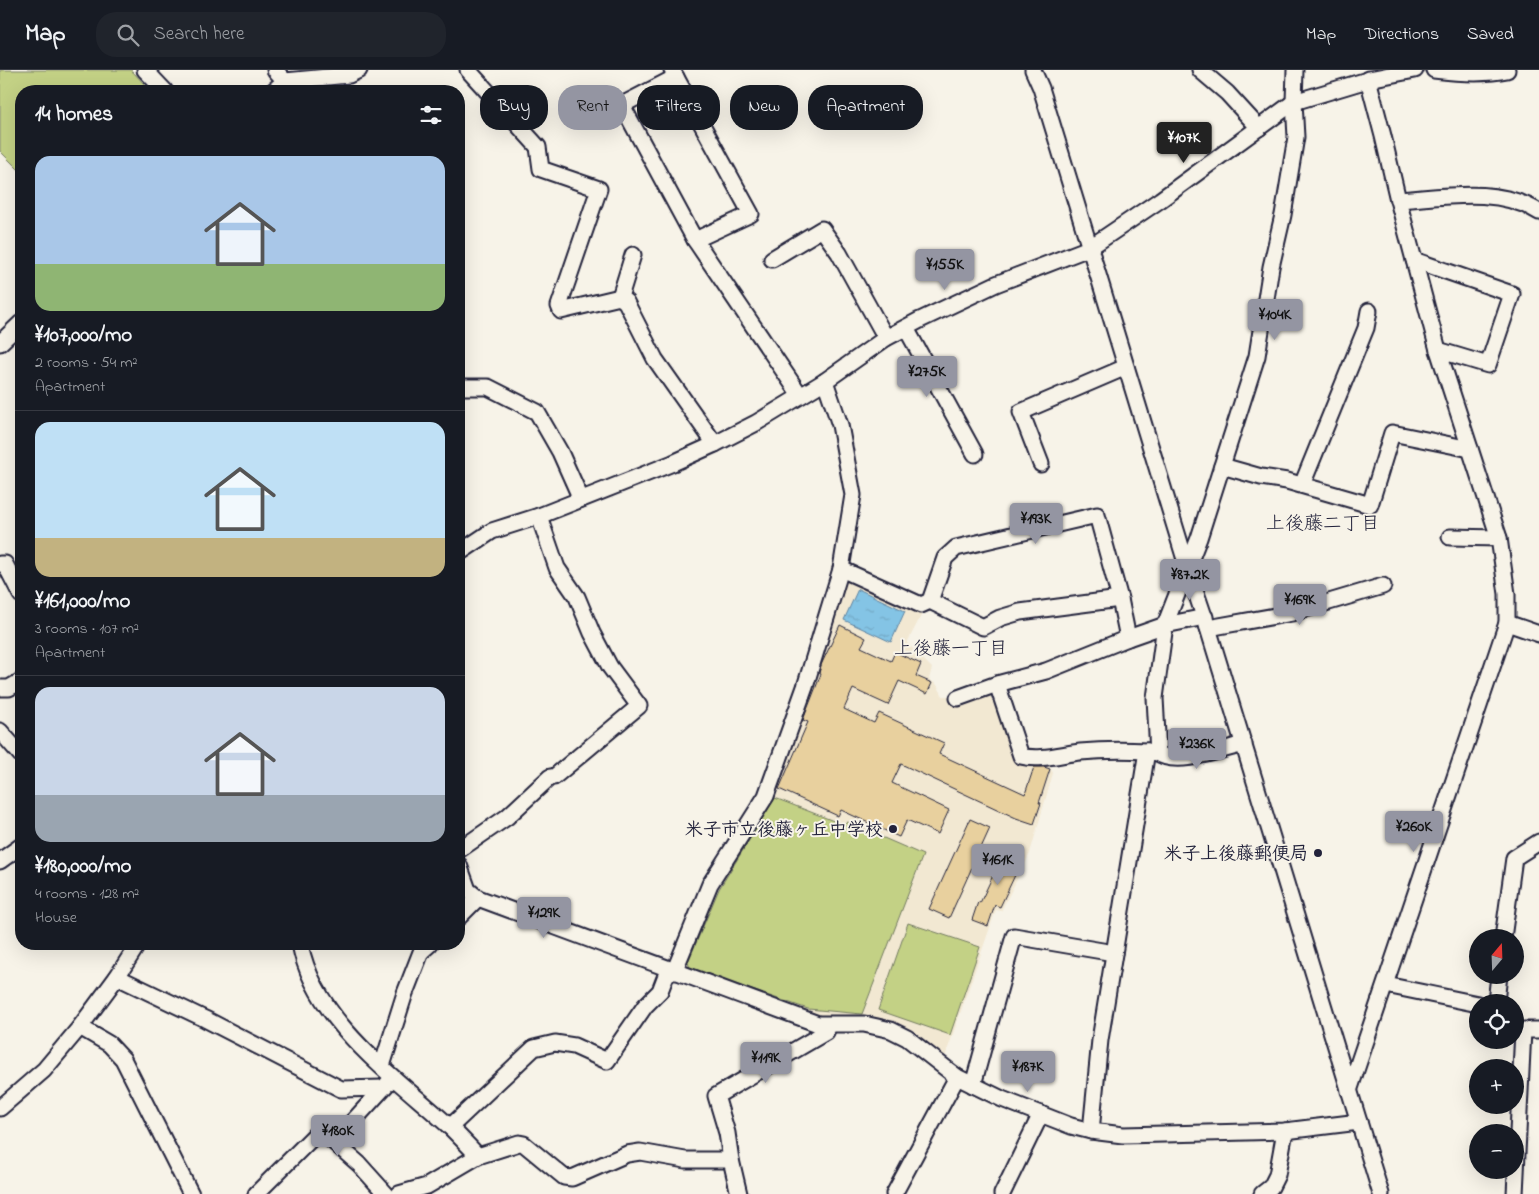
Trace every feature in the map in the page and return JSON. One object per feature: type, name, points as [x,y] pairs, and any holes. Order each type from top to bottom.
[{"type":"street","points":[[145,70],[159,85]]},
{"type":"street","points":[[284,81],[348,76],[359,70]]},
{"type":"street","points":[[468,70],[538,147],[541,169],[599,189],[559,306],[561,311],[620,297]]},
{"type":"street","points":[[1033,70],[1041,88],[1187,566],[1207,622],[1381,1194]]},
{"type":"street","points":[[1200,70],[1227,93],[1259,128]]},
{"type":"street","points":[[1091,1131],[1100,1040],[1114,953],[1153,752],[1155,698],[1165,625],[1187,566],[1200,538],[1258,356],[1271,266],[1284,215],[1296,137],[1295,70]]},
{"type":"street","points":[[465,548],[492,530],[539,516],[673,463],[715,444],[756,423],[825,381],[886,338],[996,284],[1089,248],[1160,200],[1294,102],[1371,76],[1414,70]]},
{"type":"street","points":[[1434,70],[1495,73],[1507,70]]},
{"type":"street","points":[[695,240],[751,214],[674,73],[622,105],[695,240],[800,395]]},
{"type":"street","points":[[1349,1091],[1507,624],[1508,594],[1499,538],[1438,350],[1398,200],[1371,76]]},
{"type":"street","points":[[1398,200],[1464,195],[1500,198],[1528,206],[1539,212]]},
{"type":"street","points":[[772,259],[822,229],[840,253],[886,338]]},
{"type":"street","points":[[620,297],[633,255]]},
{"type":"street","points":[[1414,260],[1512,294],[1488,365],[1438,350]]},
{"type":"street","points":[[620,297],[626,302],[655,359],[715,444]]},
{"type":"street","points":[[1302,485],[1366,328],[1369,311]]},
{"type":"street","points":[[906,328],[975,454]]},
{"type":"street","points":[[0,343],[15,329]]},
{"type":"street","points":[[1041,464],[1021,412],[1126,367]]},
{"type":"street","points":[[450,1127],[534,1048],[555,1043],[574,1046],[607,1061],[645,1006],[660,991],[710,884],[766,796],[805,687],[841,569],[853,495],[840,425],[825,381]]},
{"type":"street","points":[[465,387],[488,387],[537,412],[560,452],[581,499]]},
{"type":"street","points":[[1222,466],[1370,504],[1392,433],[1470,449]]},
{"type":"street","points":[[930,601],[945,558],[956,548],[1097,515],[1120,599],[1128,638]]},
{"type":"street","points":[[465,846],[507,818],[550,777],[554,776],[638,706],[610,667],[577,597],[557,568],[539,516]]},
{"type":"street","points":[[1450,537],[1499,538]]},
{"type":"street","points":[[0,564],[5,564],[15,583]]},
{"type":"street","points":[[841,569],[920,605],[930,601],[983,627],[1000,618],[1020,612],[1120,599]]},
{"type":"street","points":[[958,698],[997,684],[1046,671],[1165,625],[1292,612],[1383,586]]},
{"type":"street","points":[[1507,624],[1539,634]]},
{"type":"street","points":[[0,688],[9,688],[15,684]]},
{"type":"street","points":[[997,684],[1021,756],[1031,759],[1079,752],[1128,750],[1153,752],[1163,757],[1182,759],[1244,744]]},
{"type":"street","points":[[0,731],[15,748]]},
{"type":"street","points":[[1504,929],[1514,858],[1539,842]]},
{"type":"street","points":[[0,861],[15,850]]},
{"type":"street","points":[[465,882],[468,890],[478,898],[818,1024],[864,1024],[891,1030],[907,1038],[957,1077],[1002,1099],[1071,1126],[1091,1131],[1123,1135],[1285,1131],[1359,1122]]},
{"type":"street","points":[[465,911],[478,898]]},
{"type":"street","points":[[973,1085],[1014,936],[1114,953]]},
{"type":"street","points":[[0,1108],[44,1070],[117,977],[134,950]]},
{"type":"street","points":[[301,950],[312,980],[336,1020],[382,1066],[388,1083],[450,1127],[478,1156]]},
{"type":"street","points":[[382,1066],[405,993],[424,950]]},
{"type":"street","points":[[117,977],[205,1019],[341,1089],[388,1083]]},
{"type":"street","points":[[1386,985],[1469,1002]]},
{"type":"street","points":[[739,1194],[731,1160],[728,1133],[716,1096],[826,1032],[829,1025]]},
{"type":"street","points":[[80,1026],[109,1044],[123,1059],[191,1194]]},
{"type":"street","points":[[1524,1030],[1539,1030]]},
{"type":"street","points":[[1515,1194],[1519,1049]]},
{"type":"street","points":[[894,1194],[957,1077]]},
{"type":"street","points":[[334,1142],[388,1083]]},
{"type":"street","points":[[1002,1194],[1041,1114]]},
{"type":"street","points":[[256,1194],[319,1131],[359,1164],[386,1194]]},
{"type":"street","points":[[1262,1194],[1271,1186],[1277,1175],[1285,1131]]},
{"type":"street","points":[[399,1194],[427,1186],[478,1156],[519,1143],[524,1144],[564,1177],[572,1178],[627,1154],[640,1152],[685,1160],[731,1160]]},
{"type":"shaded area","name":"米子市立後藤ヶ丘中学校","points":[[844,575],[923,612],[907,643],[932,668],[929,679],[937,685],[943,696],[985,684],[1018,758],[1047,761],[1053,773],[1030,853],[1001,911],[996,910],[944,1060],[902,1028],[824,1019],[687,972],[682,964],[714,886],[765,806]]},
{"type":"green space","points":[[0,70],[131,70],[145,85],[15,85],[15,166],[0,151]]},
{"type":"green space","points":[[775,798],[844,825],[847,822],[923,855],[862,1014],[808,1009],[690,969],[688,962],[719,889]]},
{"type":"green space","points":[[908,923],[980,947],[950,1035],[878,1010]]},
{"type":"water","points":[[858,589],[905,611],[891,642],[844,620]]},
{"type":"building","points":[[840,625],[866,638],[861,647],[891,661],[895,652],[921,664],[916,676],[932,683],[927,694],[899,681],[888,705],[853,689],[844,709],[874,723],[879,713],[944,743],[939,754],[1025,794],[1034,767],[1050,769],[1034,824],[1016,818],[901,764],[892,783],[949,810],[938,834],[907,820],[899,837],[841,810],[838,816],[779,789],[808,722],[803,720],[821,674],[819,673],[821,665]]},
{"type":"building","points":[[970,819],[990,828],[949,918],[929,909]]},
{"type":"building","points":[[1006,848],[1024,856],[1000,907],[995,905],[988,926],[972,920],[978,902],[980,903]]},
{"type":"place","name":"米子市立後藤ヶ丘中学校","points":[[893,829]]},
{"type":"place","name":"米子上後藤郵便局","points":[[1318,853]]},
{"type":"district","name":"上後藤二丁目","points":[[1323,522]]},
{"type":"district","name":"上後藤一丁目","points":[[951,647]]}]
